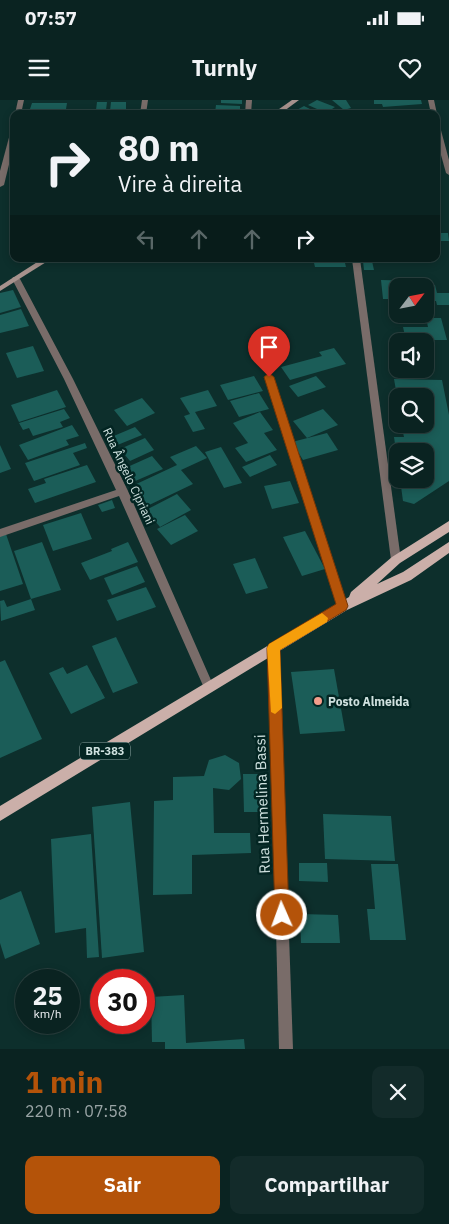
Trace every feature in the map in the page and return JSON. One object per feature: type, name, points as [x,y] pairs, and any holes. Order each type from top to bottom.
[{"type":"main road","name":"BR-383","points":[[342,606],[396,560],[449,526]]},
{"type":"main road","name":"BR-383","points":[[0,814],[342,606],[407,576],[449,547]]},
{"type":"street","points":[[281,110],[296,100]]},
{"type":"street","points":[[440,138],[449,173]]},
{"type":"street","points":[[0,185],[10,146]]},
{"type":"street","points":[[0,289],[42,262]]},
{"type":"street","points":[[356,262],[396,560]]},
{"type":"street","name":"Rua Ângelo Cipriani","points":[[16,279],[61,361],[123,491],[209,687]]},
{"type":"street","points":[[269,377],[342,606]]},
{"type":"street","points":[[0,533],[123,491]]},
{"type":"street","name":"Rua Hermelina Bassi","points":[[274,648],[286,1049]]},
{"type":"building","points":[[221,100],[242,100],[242,104],[221,103]]},
{"type":"building","points":[[317,100],[335,107],[330,110],[319,110],[308,105]]},
{"type":"building","points":[[332,100],[346,100],[351,108],[344,110]]},
{"type":"building","points":[[374,100],[421,100],[422,104],[383,107],[382,104],[374,104]]},
{"type":"building","points":[[97,102],[107,102],[106,110],[96,110]]},
{"type":"building","points":[[111,102],[126,102],[126,110],[110,110]]},
{"type":"building","points":[[32,103],[67,103],[66,109],[30,109]]},
{"type":"building","points":[[216,105],[240,106],[240,110],[215,110]]},
{"type":"building","points":[[304,106],[312,110],[297,110]]},
{"type":"building","points":[[420,109],[420,110],[394,110]]},
{"type":"building","points":[[440,233],[448,233],[449,241],[440,241]]},
{"type":"building","points":[[314,262],[345,262],[346,267],[315,267]]},
{"type":"building","points":[[363,262],[372,262],[374,270],[364,270]]},
{"type":"building","points":[[381,280],[389,280],[389,299],[383,299]]},
{"type":"building","points":[[434,285],[437,293],[449,293],[449,305],[437,305],[436,301],[434,301]]},
{"type":"building","points":[[13,290],[21,307],[0,313],[0,293]]},
{"type":"building","points":[[21,309],[29,326],[0,333],[0,315]]},
{"type":"building","points":[[434,318],[441,318],[447,340],[434,340],[434,333],[404,333],[403,327],[428,327],[427,323],[434,323]]},
{"type":"building","points":[[33,346],[44,371],[17,378],[6,353]]},
{"type":"building","points":[[334,348],[346,364],[290,380],[281,367],[322,356],[319,352]]},
{"type":"building","points":[[254,376],[263,391],[228,400],[220,385]]},
{"type":"building","points":[[316,376],[326,387],[298,397],[289,386]]},
{"type":"building","points":[[394,379],[442,380],[449,415],[449,481],[414,504],[403,501],[401,488],[434,488],[434,443],[395,443],[394,437],[404,437],[403,433],[434,433],[434,388],[396,388]]},
{"type":"building","points":[[57,390],[66,407],[19,422],[11,405]]},
{"type":"building","points":[[208,390],[217,406],[195,412],[205,429],[193,432],[184,416],[190,414],[180,398]]},
{"type":"building","points":[[259,393],[269,409],[239,417],[230,401]]},
{"type":"building","points":[[142,398],[155,413],[127,426],[114,410]]},
{"type":"building","points":[[64,409],[70,418],[60,422],[63,427],[33,436],[29,428],[23,430],[19,423]]},
{"type":"building","points":[[323,409],[338,425],[307,438],[293,421]]},
{"type":"building","points":[[260,412],[273,430],[264,433],[277,450],[246,462],[235,448],[248,443],[233,423]]},
{"type":"building","points":[[72,425],[79,436],[66,440],[69,445],[28,460],[19,445]]},
{"type":"building","points":[[135,427],[142,435],[115,446],[109,438]]},
{"type":"building","points":[[327,433],[338,450],[303,460],[292,442]]},
{"type":"building","points":[[145,438],[154,450],[130,461],[120,449]]},
{"type":"building","points":[[85,443],[87,448],[73,453],[80,465],[34,481],[25,463]]},
{"type":"building","points":[[0,445],[11,469],[0,473]]},
{"type":"building","points":[[196,446],[207,458],[181,470],[193,484],[145,507],[130,487],[177,465],[170,457]]},
{"type":"building","points":[[221,447],[242,483],[224,488],[205,452]]},
{"type":"building","points":[[270,455],[277,465],[250,477],[242,467]]},
{"type":"building","points":[[152,456],[163,469],[133,482],[123,469]]},
{"type":"building","points":[[87,465],[96,482],[35,503],[28,489],[46,483],[44,479]]},
{"type":"building","points":[[290,481],[299,503],[272,509],[264,486]]},
{"type":"building","points":[[177,494],[191,510],[160,527],[146,510]]},
{"type":"building","points":[[112,500],[115,508],[102,512],[98,505]]},
{"type":"building","points":[[81,513],[92,539],[53,551],[43,525]]},
{"type":"building","points":[[185,515],[198,531],[171,545],[157,529]]},
{"type":"building","points":[[305,531],[325,569],[302,576],[283,537]]},
{"type":"building","points":[[6,534],[23,584],[0,591],[0,536]]},
{"type":"building","points":[[42,542],[61,590],[31,599],[14,551]]},
{"type":"building","points":[[128,542],[138,562],[90,580],[81,563],[112,551],[111,549]]},
{"type":"building","points":[[255,558],[268,588],[246,594],[233,564]]},
{"type":"building","points":[[137,566],[145,582],[112,595],[104,578]]},
{"type":"building","points":[[146,587],[156,607],[117,621],[107,600]]},
{"type":"building","points":[[31,599],[35,610],[1,621],[0,601],[4,600],[7,607]]},
{"type":"building","points":[[116,637],[138,683],[113,693],[92,646]]},
{"type":"building","points":[[5,660],[42,739],[0,758],[0,662]]},
{"type":"building","points":[[87,665],[105,698],[71,714],[49,673],[63,667],[67,674]]},
{"type":"building","name":"Posto Almeida","points":[[334,669],[345,731],[300,734],[291,672]]},
{"type":"building","points":[[225,755],[239,763],[241,779],[229,790],[213,788],[214,833],[250,833],[251,853],[192,855],[192,894],[153,895],[154,801],[173,800],[173,777],[204,776],[209,760]]},
{"type":"building","points":[[243,774],[260,774],[261,812],[244,812]]},
{"type":"building","points":[[130,802],[144,952],[102,958],[92,807]]},
{"type":"building","points":[[323,814],[391,816],[395,861],[325,859]]},
{"type":"building","points":[[91,834],[99,957],[87,958],[86,928],[55,933],[51,839]]},
{"type":"building","points":[[299,863],[327,863],[328,882],[299,881]]},
{"type":"building","points":[[371,864],[398,864],[406,940],[370,940],[367,909],[375,909]]},
{"type":"building","points":[[21,891],[40,944],[5,959],[0,943],[0,900]]},
{"type":"building","points":[[300,914],[338,915],[340,943],[301,943]]},
{"type":"building","points":[[184,995],[186,1043],[244,1039],[245,1049],[165,1049],[165,1042],[152,1042],[152,1034],[155,1034],[155,997]]},
{"type":"slow traffic","points":[[275,708],[274,648],[322,618]]},
{"type":"place","name":"Posto Almeida","points":[[318,701]]},
{"type":"route","points":[[269,377],[342,606],[274,648],[282,915]]}]
